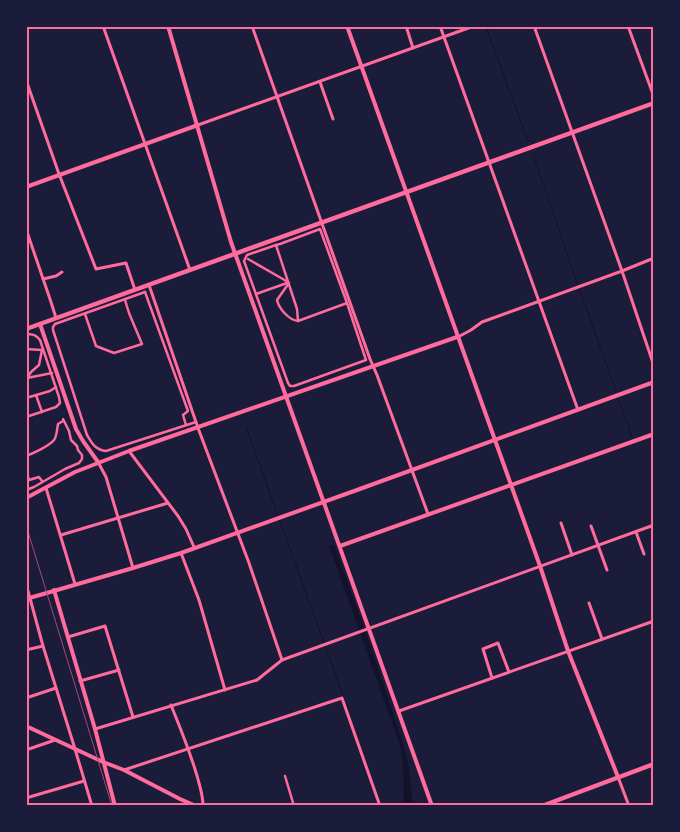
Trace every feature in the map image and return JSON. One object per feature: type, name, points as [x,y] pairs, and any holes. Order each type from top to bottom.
[{"type":"main road","points":[[26,329],[654,103]]},
{"type":"main road","points":[[542,806],[654,764]]},
{"type":"street","points":[[102,26],[190,270]]},
{"type":"street","points":[[168,26],[235,254],[432,806]]},
{"type":"street","points":[[252,26],[428,514]]},
{"type":"street","points":[[346,26],[540,566],[568,651],[629,806]]},
{"type":"street","points":[[406,26],[414,48]]},
{"type":"street","points":[[440,26],[578,410]]},
{"type":"street","points":[[26,187],[474,26]]},
{"type":"street","points":[[534,26],[654,366]]},
{"type":"street","points":[[628,26],[654,97]]},
{"type":"street","points":[[26,80],[59,174],[96,269],[126,263],[136,290]]},
{"type":"street","points":[[320,82],[333,119]]},
{"type":"street","points":[[26,229],[52,302],[56,319]]},
{"type":"street","points":[[320,229],[366,360],[290,386],[256,294],[244,261],[247,255],[320,229]]},
{"type":"street","points":[[276,245],[297,309],[298,321]]},
{"type":"street","points":[[26,498],[98,462],[458,337],[482,322],[654,258]]},
{"type":"street","points":[[248,260],[289,282]]},
{"type":"street","points":[[43,279],[56,276],[62,272]]},
{"type":"street","points":[[256,294],[289,282]]},
{"type":"street","points":[[289,282],[277,303],[293,320],[298,321],[347,303]]},
{"type":"street","points":[[148,285],[198,428],[249,563],[282,660]]},
{"type":"street","points":[[186,425],[183,415],[188,410],[145,292],[56,324],[53,327],[83,424],[87,434],[98,450],[106,451],[196,422]]},
{"type":"street","points":[[84,314],[96,346],[114,353],[142,344],[124,300]]},
{"type":"street","points":[[40,324],[76,429],[106,477],[133,568]]},
{"type":"street","points":[[26,335],[30,334],[39,338],[52,373],[60,404],[42,412],[26,416]]},
{"type":"street","points":[[26,349],[43,350]]},
{"type":"street","points":[[27,379],[31,372],[39,365],[43,350]]},
{"type":"street","points":[[27,379],[52,373]]},
{"type":"street","points":[[28,598],[182,552],[654,382]]},
{"type":"street","points":[[26,398],[56,387]]},
{"type":"street","points":[[36,395],[42,412]]},
{"type":"street","points":[[26,456],[53,442],[58,424],[63,420],[71,440],[82,455],[79,463],[26,490]]},
{"type":"street","points":[[340,546],[654,434]]},
{"type":"street","points":[[129,451],[186,529],[194,547]]},
{"type":"street","points":[[26,470],[32,488]]},
{"type":"street","points":[[29,480],[39,477],[42,481]]},
{"type":"street","points":[[46,488],[75,584]]},
{"type":"street","points":[[60,535],[168,503]]},
{"type":"street","points":[[561,522],[572,554]]},
{"type":"street","points":[[95,729],[257,680],[282,660],[654,525]]},
{"type":"street","points":[[591,526],[607,570]]},
{"type":"street","points":[[636,532],[644,554]]},
{"type":"street","points":[[182,552],[199,600],[225,690]]},
{"type":"street","points":[[26,588],[92,806]]},
{"type":"street","points":[[54,590],[116,806]]},
{"type":"street","points":[[589,603],[602,639]]},
{"type":"street","points":[[399,711],[653,622]]},
{"type":"street","points":[[68,637],[104,626],[133,717]]},
{"type":"street","points":[[492,678],[483,649],[498,643],[509,672]]},
{"type":"street","points":[[26,650],[43,646]]},
{"type":"street","points":[[80,681],[118,670]]},
{"type":"street","points":[[26,698],[56,688]]},
{"type":"street","points":[[124,770],[342,698],[380,806]]},
{"type":"street","points":[[172,705],[197,775],[203,806]]},
{"type":"street","points":[[26,726],[124,770],[196,806]]},
{"type":"street","points":[[26,750],[54,740]]},
{"type":"street","points":[[285,776],[294,806]]},
{"type":"street","points":[[26,798],[84,781]]},
{"type":"shaded area","points":[[334,545],[395,719],[408,762],[413,806],[404,806],[403,762],[400,745],[329,546]]},
{"type":"waterway","points":[[486,27],[528,141]]},
{"type":"waterway","points":[[533,154],[577,283]]},
{"type":"waterway","points":[[580,291],[616,391]]},
{"type":"waterway","points":[[619,400],[632,437]]},
{"type":"waterway","points":[[246,427],[349,712]]},
{"type":"waterway","points":[[400,735],[404,748]]},
{"type":"railway","points":[[26,525],[112,806]]}]
